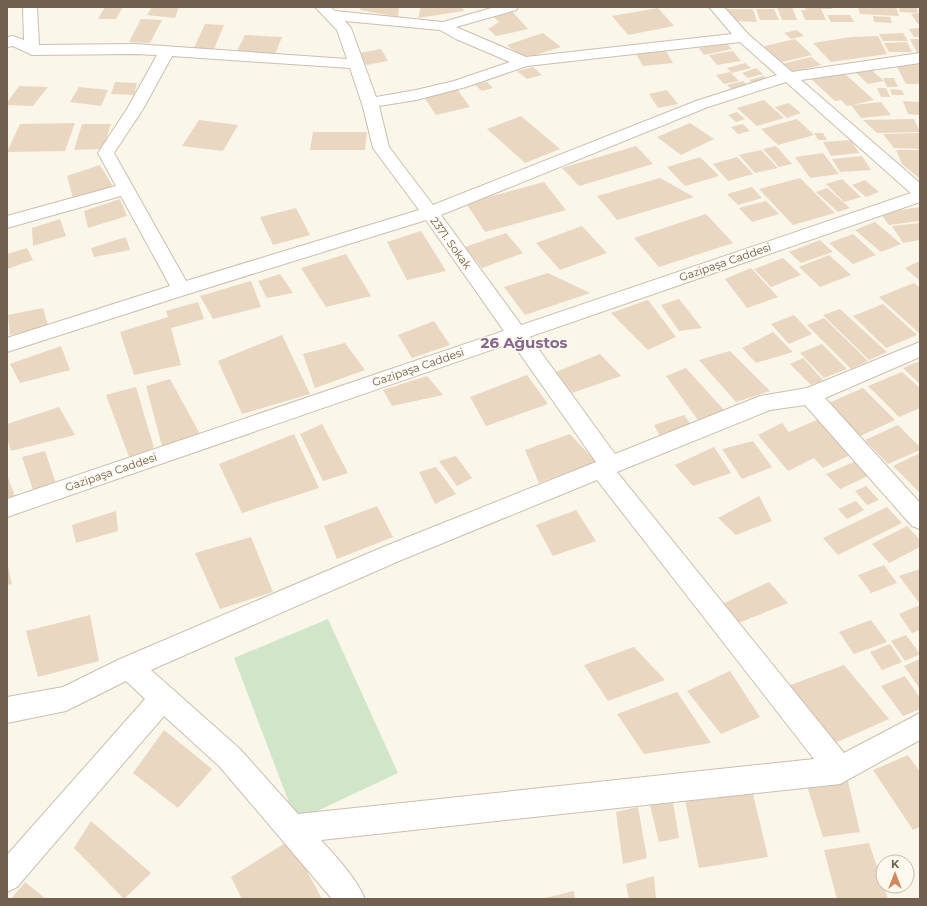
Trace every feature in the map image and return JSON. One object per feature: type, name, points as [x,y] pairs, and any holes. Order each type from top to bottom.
[{"type":"street","points":[[30,7],[32,50]]},
{"type":"street","points":[[404,7],[404,22]]},
{"type":"street","points":[[326,11],[443,26],[511,7]]},
{"type":"street","points":[[716,7],[743,37],[787,77],[920,192]]},
{"type":"street","name":"2371. Sokak","points":[[326,11],[344,28],[369,103],[381,148],[430,213],[516,333],[606,467],[840,770]]},
{"type":"street","points":[[443,26],[461,36],[524,62]]},
{"type":"street","points":[[369,103],[416,95],[460,84],[524,62],[557,57],[743,37]]},
{"type":"street","points":[[9,41],[32,50],[135,49],[355,64]]},
{"type":"street","points":[[167,51],[135,109],[106,153],[181,290]]},
{"type":"street","points":[[7,345],[430,213],[702,104],[787,77],[920,58]]},
{"type":"street","points":[[7,222],[126,189]]},
{"type":"street","name":"Gazipaşa Caddesi","points":[[7,508],[920,196]]},
{"type":"street","points":[[7,710],[66,699],[129,667],[391,554],[767,402],[810,396],[920,349]]},
{"type":"street","points":[[810,396],[920,518]]},
{"type":"street","points":[[129,667],[230,758],[293,829],[333,876],[350,899]]},
{"type":"street","points":[[7,877],[163,698]]},
{"type":"street","points":[[293,829],[840,770],[920,726]]},
{"type":"green space","points":[[328,619],[398,773],[296,821],[234,658]]},
{"type":"building","points":[[105,7],[123,7],[116,19],[98,19]]},
{"type":"building","points":[[152,7],[179,7],[175,18],[147,15]]},
{"type":"building","points":[[361,7],[399,7],[398,17],[360,10]]},
{"type":"building","points":[[421,7],[462,7],[464,11],[418,18]]},
{"type":"building","points":[[777,7],[792,7],[797,20],[782,20]]},
{"type":"building","points":[[805,7],[831,7],[832,9],[821,9],[826,20],[805,20],[801,10],[806,10]]},
{"type":"building","points":[[858,7],[896,7],[899,16],[860,14]]},
{"type":"building","points":[[899,7],[917,8],[918,13],[900,12]]},
{"type":"building","points":[[658,8],[674,26],[628,35],[612,16]]},
{"type":"building","points":[[510,9],[528,29],[496,36],[488,29],[499,22],[491,14]]},
{"type":"building","points":[[723,9],[753,9],[757,22],[733,21]]},
{"type":"building","points":[[756,9],[774,9],[779,20],[760,20]]},
{"type":"building","points":[[920,13],[920,24],[918,24],[911,14]]},
{"type":"building","points":[[827,15],[850,15],[854,22],[831,22]]},
{"type":"building","points":[[873,16],[890,17],[892,23],[874,22]]},
{"type":"building","points":[[141,19],[162,20],[150,43],[129,42]]},
{"type":"building","points":[[205,24],[224,25],[214,49],[194,48]]},
{"type":"building","points":[[920,28],[920,37],[914,37],[909,29]]},
{"type":"building","points":[[797,30],[804,36],[791,39],[784,33]]},
{"type":"building","points":[[543,33],[561,47],[523,59],[507,45]]},
{"type":"building","points":[[903,33],[908,41],[883,41],[879,34]]},
{"type":"building","points":[[245,35],[282,37],[275,54],[237,51]]},
{"type":"building","points":[[878,36],[887,54],[831,62],[813,43],[851,37]]},
{"type":"building","points":[[795,39],[812,55],[778,63],[761,47]]},
{"type":"building","points":[[910,39],[920,39],[920,53],[917,53]]},
{"type":"building","points":[[907,42],[912,52],[889,52],[884,43]]},
{"type":"building","points":[[726,43],[732,49],[704,55],[699,48]]},
{"type":"building","points":[[381,49],[388,61],[366,65],[360,53]]},
{"type":"building","points":[[666,51],[673,63],[643,66],[636,54]]},
{"type":"building","points":[[733,51],[741,61],[717,65],[709,55]]},
{"type":"building","points":[[811,57],[821,65],[792,72],[782,64]]},
{"type":"building","points":[[745,63],[751,68],[732,73],[727,68]]},
{"type":"building","points":[[895,63],[920,63],[920,84],[906,84]]},
{"type":"building","points":[[533,67],[542,75],[527,79],[517,71]]},
{"type":"building","points":[[756,68],[763,74],[748,78],[742,73]]},
{"type":"building","points":[[869,68],[884,81],[868,84],[854,71]]},
{"type":"building","points":[[730,72],[739,81],[724,84],[716,75]]},
{"type":"building","points":[[843,72],[874,100],[852,105],[881,102],[891,115],[861,118],[851,105],[847,106],[841,100],[835,101],[811,79]]},
{"type":"building","points":[[764,76],[768,80],[754,84],[749,80]]},
{"type":"building","points":[[883,78],[894,78],[898,87],[887,87]]},
{"type":"building","points":[[743,81],[748,86],[733,90],[727,85]]},
{"type":"building","points":[[115,82],[137,83],[134,95],[111,94]]},
{"type":"building","points":[[487,82],[493,88],[482,91],[474,84]]},
{"type":"building","points":[[19,86],[48,87],[33,106],[7,105]]},
{"type":"building","points":[[79,87],[108,90],[101,106],[70,102]]},
{"type":"building","points":[[877,88],[886,88],[890,97],[881,97]]},
{"type":"building","points":[[457,89],[470,107],[436,115],[424,97]]},
{"type":"building","points":[[890,89],[902,90],[904,95],[892,95]]},
{"type":"building","points":[[667,90],[678,104],[658,108],[649,94]]},
{"type":"building","points":[[764,100],[784,118],[757,126],[737,108]]},
{"type":"building","points":[[903,101],[919,102],[920,115],[908,114]]},
{"type":"building","points":[[789,103],[801,113],[787,118],[775,107]]},
{"type":"building","points":[[737,112],[745,119],[736,122],[728,115]]},
{"type":"building","points":[[521,116],[560,149],[525,163],[487,129]]},
{"type":"building","points":[[797,119],[814,135],[778,145],[761,129]]},
{"type":"building","points":[[914,119],[920,132],[877,133],[863,120]]},
{"type":"building","points":[[199,120],[238,125],[223,151],[182,146]]},
{"type":"building","points":[[75,123],[65,151],[7,152],[20,124]]},
{"type":"building","points":[[690,123],[714,139],[681,155],[657,137]]},
{"type":"building","points":[[82,124],[111,124],[103,149],[74,150]]},
{"type":"building","points":[[743,124],[750,131],[738,134],[731,127]]},
{"type":"building","points":[[313,132],[367,132],[365,150],[310,150]]},
{"type":"building","points":[[814,133],[823,133],[827,140],[818,140]]},
{"type":"building","points":[[920,133],[920,149],[894,148],[883,134]]},
{"type":"building","points":[[851,140],[859,153],[831,156],[823,142]]},
{"type":"building","points":[[636,146],[653,164],[579,186],[562,168]]},
{"type":"building","points":[[776,146],[792,164],[779,167],[763,149]]},
{"type":"building","points":[[761,150],[778,168],[755,173],[739,155]]},
{"type":"building","points":[[896,150],[920,150],[920,179],[902,164]]},
{"type":"building","points":[[823,153],[839,174],[810,178],[795,157]]},
{"type":"building","points":[[862,156],[871,170],[840,172],[832,159]]},
{"type":"building","points":[[700,157],[719,176],[685,186],[667,167]]},
{"type":"building","points":[[737,157],[753,174],[728,181],[713,164]]},
{"type":"building","points":[[100,165],[114,188],[73,198],[67,176]]},
{"type":"building","points":[[660,178],[694,197],[617,220],[597,196]]},
{"type":"building","points":[[800,178],[835,213],[793,225],[759,189]]},
{"type":"building","points":[[842,179],[861,197],[844,202],[826,184]]},
{"type":"building","points":[[865,180],[879,192],[866,197],[852,185]]},
{"type":"building","points":[[544,182],[566,210],[485,232],[466,203]]},
{"type":"building","points":[[752,187],[762,198],[738,205],[727,194]]},
{"type":"building","points":[[827,188],[850,208],[838,212],[816,192]]},
{"type":"building","points":[[120,199],[127,216],[88,228],[84,211]]},
{"type":"building","points":[[766,201],[779,214],[752,222],[739,208]]},
{"type":"building","points":[[920,207],[920,221],[889,225],[880,213]]},
{"type":"building","points":[[296,208],[310,235],[273,245],[260,217]]},
{"type":"building","points":[[706,214],[733,243],[659,267],[634,238]]},
{"type":"building","points":[[60,219],[66,236],[33,246],[32,228]]},
{"type":"building","points":[[875,222],[901,244],[881,252],[855,230]]},
{"type":"building","points":[[920,223],[920,240],[903,243],[892,226]]},
{"type":"building","points":[[582,226],[607,253],[560,270],[536,243]]},
{"type":"building","points":[[421,231],[446,271],[407,280],[387,242]]},
{"type":"building","points":[[506,233],[523,253],[482,268],[465,247]]},
{"type":"building","points":[[853,234],[876,255],[853,264],[829,243]]},
{"type":"building","points":[[126,237],[130,250],[94,257],[91,248]]},
{"type":"building","points":[[820,240],[833,252],[801,263],[789,252]]},
{"type":"building","points":[[27,248],[33,260],[7,269],[7,254]]},
{"type":"building","points":[[346,254],[371,296],[326,307],[301,268]]},
{"type":"building","points":[[829,255],[851,275],[820,287],[799,267]]},
{"type":"building","points":[[783,258],[801,275],[771,287],[754,269]]},
{"type":"building","points":[[920,261],[920,281],[905,268]]},
{"type":"building","points":[[751,268],[778,297],[747,308],[725,279]]},
{"type":"building","points":[[548,273],[590,293],[525,315],[504,287]]},
{"type":"building","points":[[280,274],[293,293],[267,298],[258,281]]},
{"type":"building","points":[[251,281],[261,307],[213,319],[200,296]]},
{"type":"building","points":[[914,283],[920,288],[920,334],[879,297]]},
{"type":"building","points":[[679,299],[702,328],[679,331],[661,305]]},
{"type":"building","points":[[648,300],[676,337],[648,350],[611,313]]},
{"type":"building","points":[[198,302],[204,319],[171,328],[181,365],[134,375],[120,332],[168,317],[166,311]]},
{"type":"building","points":[[883,304],[917,335],[886,348],[853,316]]},
{"type":"building","points":[[43,308],[48,326],[10,335],[8,315]]},
{"type":"building","points":[[840,309],[887,352],[869,360],[823,315]]},
{"type":"building","points":[[794,315],[812,334],[789,344],[771,324]]},
{"type":"building","points":[[824,318],[868,361],[851,369],[807,325]]},
{"type":"building","points":[[434,321],[450,345],[412,358],[398,335]]},
{"type":"building","points":[[773,332],[793,352],[756,363],[742,348]]},
{"type":"building","points":[[282,335],[310,394],[242,414],[218,361]]},
{"type":"building","points":[[345,343],[365,370],[315,388],[303,354]]},
{"type":"building","points":[[822,344],[847,369],[824,378],[800,353]]},
{"type":"building","points":[[61,346],[70,370],[20,383],[10,364]]},
{"type":"building","points":[[730,351],[770,391],[736,402],[699,360]]},
{"type":"building","points":[[600,354],[621,376],[572,393],[556,372]]},
{"type":"building","points":[[803,358],[823,380],[811,385],[790,364]]},
{"type":"building","points":[[920,361],[920,384],[903,368]]},
{"type":"building","points":[[686,368],[724,410],[698,420],[666,376]]},
{"type":"building","points":[[902,372],[920,388],[920,408],[899,417],[868,386]]},
{"type":"building","points":[[527,375],[548,404],[486,426],[470,397]]},
{"type":"building","points":[[427,376],[443,395],[392,406],[383,390]]},
{"type":"building","points":[[170,379],[201,436],[162,446],[146,386]]},
{"type":"building","points":[[136,387],[154,448],[129,457],[106,395]]},
{"type":"building","points":[[863,388],[895,420],[856,438],[824,405]]},
{"type":"building","points":[[59,407],[75,435],[11,451],[7,438],[7,424]]},
{"type":"building","points":[[684,415],[692,426],[661,438],[654,425]]},
{"type":"building","points":[[819,419],[852,454],[823,468],[814,458],[788,471],[758,435],[782,423],[789,432]]},
{"type":"building","points":[[322,424],[348,473],[323,481],[300,434]]},
{"type":"building","points":[[898,425],[920,447],[920,450],[888,464],[865,440]]},
{"type":"building","points":[[294,434],[319,488],[242,513],[219,464]]},
{"type":"building","points":[[570,434],[596,462],[539,483],[525,450]]},
{"type":"building","points":[[753,441],[772,467],[742,479],[722,449]]},
{"type":"building","points":[[714,447],[731,473],[693,486],[675,465]]},
{"type":"building","points":[[45,451],[56,484],[33,490],[22,457]]},
{"type":"building","points":[[920,453],[920,493],[893,466]]},
{"type":"building","points":[[456,456],[472,478],[457,486],[439,461]]},
{"type":"building","points":[[856,461],[870,475],[840,489],[826,474]]},
{"type":"building","points":[[436,467],[456,494],[435,504],[419,472]]},
{"type":"building","points":[[7,475],[16,499],[7,502]]},
{"type":"building","points":[[866,486],[879,500],[867,505],[855,491]]},
{"type":"building","points":[[759,496],[772,521],[736,535],[718,518]]},
{"type":"building","points":[[856,501],[864,510],[847,519],[838,509]]},
{"type":"building","points":[[377,506],[393,537],[337,559],[324,526]]},
{"type":"building","points":[[887,507],[902,523],[838,555],[823,538]]},
{"type":"building","points":[[576,510],[596,541],[553,556],[536,525]]},
{"type":"building","points":[[116,511],[118,531],[76,543],[72,525]]},
{"type":"building","points":[[907,526],[920,540],[920,547],[889,563],[872,544]]},
{"type":"building","points":[[251,537],[273,592],[220,609],[195,553]]},
{"type":"building","points":[[7,563],[12,584],[7,585]]},
{"type":"building","points":[[884,565],[897,583],[871,593],[858,575]]},
{"type":"building","points":[[920,569],[920,604],[899,576]]},
{"type":"building","points":[[769,582],[788,603],[736,624],[722,604]]},
{"type":"building","points":[[920,605],[920,630],[912,633],[899,614]]},
{"type":"building","points":[[90,615],[99,661],[38,677],[26,631]]},
{"type":"building","points":[[871,620],[887,642],[854,654],[839,632]]},
{"type":"building","points":[[906,635],[920,654],[905,661],[891,641]]},
{"type":"building","points":[[890,644],[902,662],[882,670],[870,652]]},
{"type":"building","points":[[634,647],[665,680],[608,701],[584,665]]},
{"type":"building","points":[[920,659],[920,689],[904,666]]},
{"type":"building","points":[[844,665],[889,719],[828,746],[785,687]]},
{"type":"building","points":[[730,671],[760,717],[721,734],[687,691]]},
{"type":"building","points":[[905,676],[920,698],[920,709],[903,716],[881,686]]},
{"type":"building","points":[[677,692],[711,743],[644,754],[617,714]]},
{"type":"building","points":[[164,730],[212,769],[178,808],[133,773]]},
{"type":"building","points":[[908,755],[920,772],[920,827],[913,830],[873,770]]},
{"type":"building","points":[[846,773],[860,832],[823,837],[804,776]]},
{"type":"building","points":[[752,790],[768,857],[699,868],[684,795]]},
{"type":"building","points":[[672,796],[679,838],[659,842],[649,801]]},
{"type":"building","points":[[638,807],[647,858],[623,864],[616,812]]},
{"type":"building","points":[[91,821],[151,873],[124,899],[74,848]]},
{"type":"building","points":[[290,840],[322,899],[242,899],[231,877]]},
{"type":"building","points":[[869,843],[875,861],[875,894],[886,894],[888,899],[837,899],[824,850]]},
{"type":"building","points":[[654,876],[656,899],[629,899],[626,884]]},
{"type":"building","points":[[25,882],[46,899],[11,899]]},
{"type":"building","points":[[574,891],[575,899],[545,899],[545,898]]},
{"type":"district","name":"26 Ağustos","points":[[524,343]]}]
